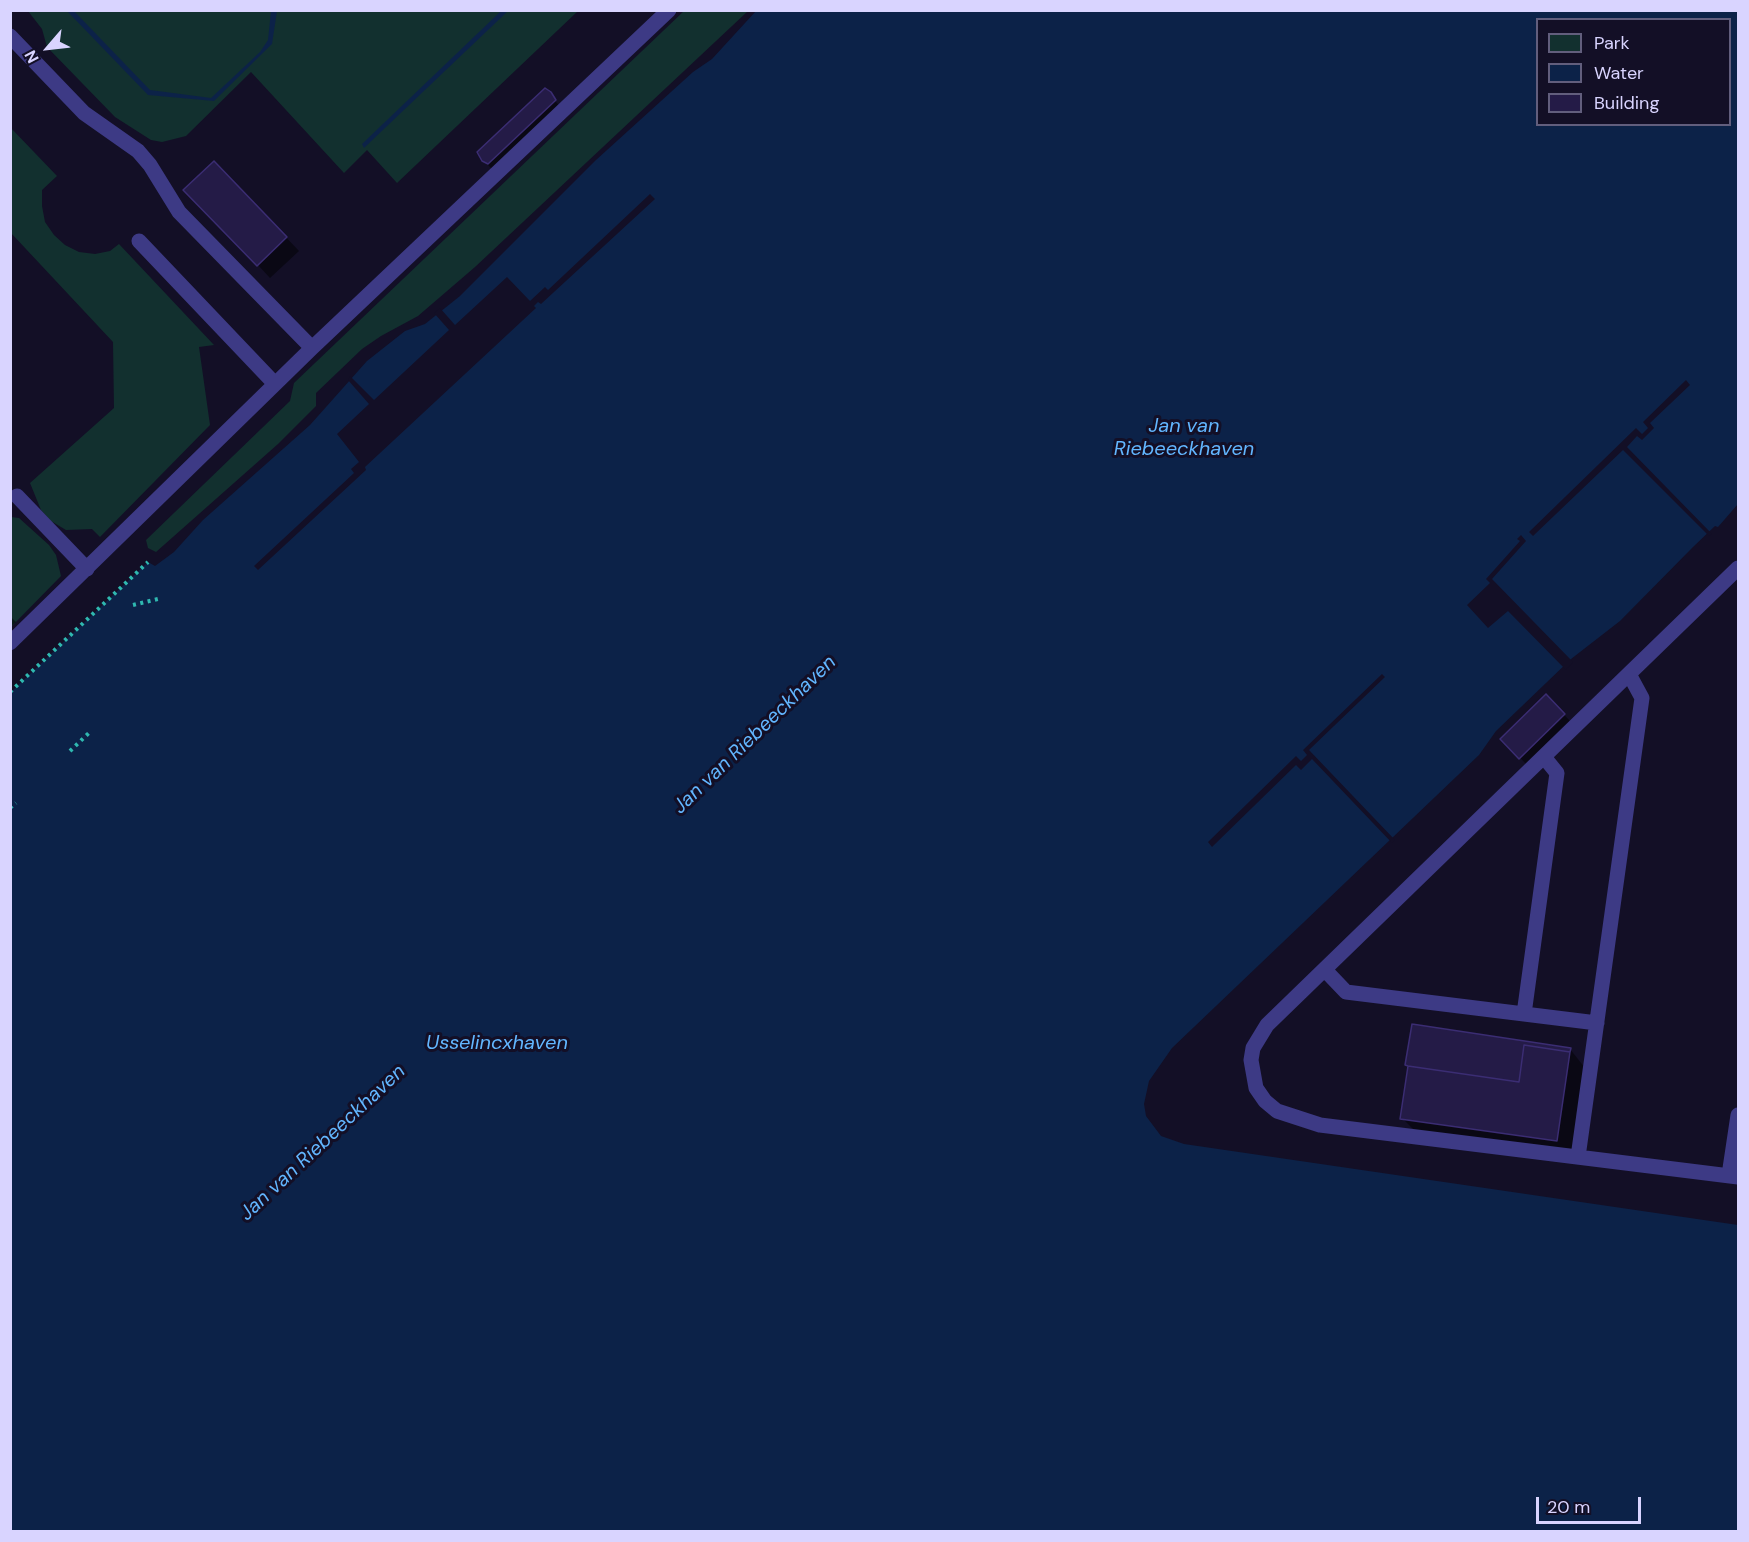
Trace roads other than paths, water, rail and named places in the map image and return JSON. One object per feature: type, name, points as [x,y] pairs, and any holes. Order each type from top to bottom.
[{"type":"lane","points":[[10,643],[312,348],[669,10]]},
{"type":"lane","points":[[10,36],[84,113],[138,151],[150,165],[185,219],[312,348]]},
{"type":"lane","points":[[139,241],[280,379]]},
{"type":"lane","points":[[16,496],[87,569]]},
{"type":"lane","points":[[1738,568],[1267,1025],[1253,1048],[1251,1074],[1256,1089],[1277,1112],[1320,1125],[1734,1176],[1738,1115]]},
{"type":"lane","points":[[1578,1157],[1642,698],[1629,674]]},
{"type":"lane","points":[[1524,1014],[1557,773],[1544,756]]},
{"type":"lane","points":[[1325,970],[1346,992],[1597,1023]]},
{"type":"water","points":[[67,11],[74,11],[150,90],[211,98],[260,52],[268,40],[271,11],[277,11],[272,44],[214,101],[148,95]]},
{"type":"water","points":[[501,11],[508,11],[364,148],[362,144]]},
{"type":"water","name":"Usselincxhaven","points":[[756,11],[1738,11],[1738,504],[1718,527],[1715,526],[1693,547],[1620,621],[1571,659],[1496,731],[1479,755],[1172,1048],[1149,1081],[1144,1104],[1146,1116],[1161,1136],[1184,1144],[1738,1225],[1738,1531],[11,1532],[11,692],[148,562],[155,566],[174,552],[203,520],[310,425],[367,361],[405,331],[425,324],[460,296],[596,160],[693,72],[712,59]]},
{"type":"water label","name":"Jan van Riebeeckhaven","points":[[1184,438]]},
{"type":"water label","name":"Jan van Riebeeckhaven","points":[[755,735]]},
{"type":"water label","name":"Jan van Riebeeckhaven","points":[[323,1143]]}]
